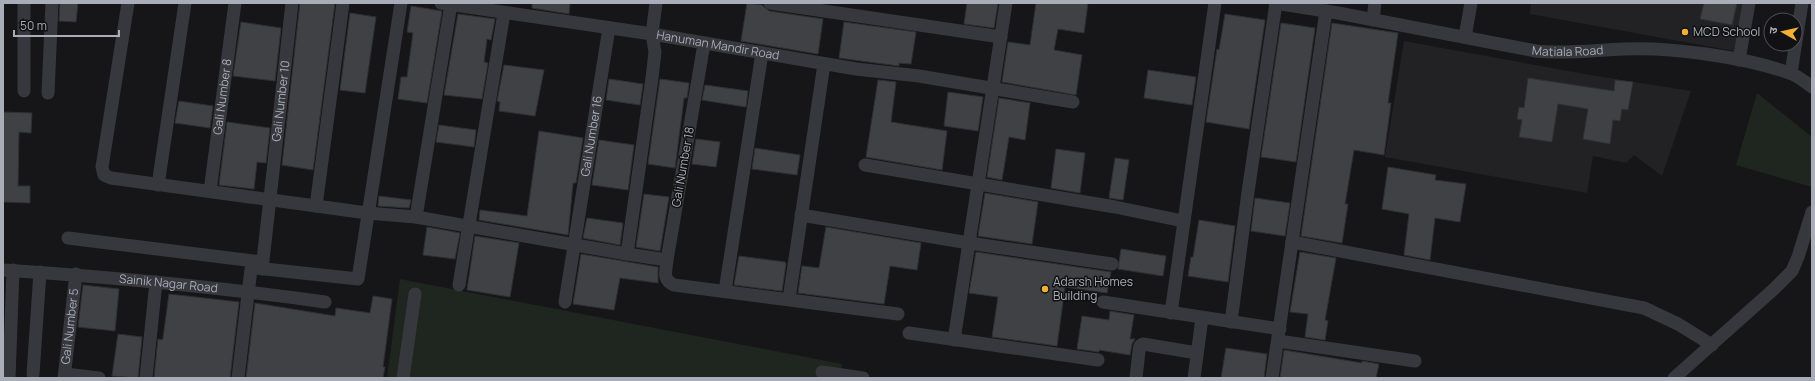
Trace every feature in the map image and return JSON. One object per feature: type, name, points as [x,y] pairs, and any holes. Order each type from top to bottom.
[{"type":"street","points":[[24,3],[24,91]]},
{"type":"street","points":[[48,93],[52,3]]},
{"type":"street","points":[[128,3],[102,167],[102,172],[104,175],[110,178],[367,213],[416,217],[667,260]]},
{"type":"street","points":[[158,185],[185,3]]},
{"type":"street","name":"Gali Number 8","points":[[210,191],[236,3]]},
{"type":"street","name":"Gali Number 10","points":[[262,265],[292,3]]},
{"type":"street","points":[[316,206],[343,3]]},
{"type":"street","points":[[68,238],[357,280],[400,3]]},
{"type":"street","points":[[627,254],[655,52],[652,34],[656,3]]},
{"type":"street","points":[[770,3],[1001,37]]},
{"type":"street","points":[[954,340],[1006,3]]},
{"type":"street","points":[[1171,313],[1215,3]]},
{"type":"street","points":[[1231,322],[1275,3]]},
{"type":"street","name":"Matiala Road","points":[[1275,3],[1312,6],[1326,11],[1550,52],[1626,48],[1681,51],[1739,60],[1764,65],[1791,73],[1812,87]]},
{"type":"street","points":[[1373,20],[1375,3]]},
{"type":"street","points":[[1464,37],[1471,3]]},
{"type":"street","points":[[1739,60],[1749,3]]},
{"type":"street","points":[[1791,73],[1802,3]]},
{"type":"street","points":[[416,217],[446,4]]},
{"type":"street","name":"Hanuman Mandir Road","points":[[446,4],[652,34],[824,64],[919,76],[1073,102]]},
{"type":"street","points":[[1272,378],[1326,11]]},
{"type":"street","points":[[459,285],[504,13]]},
{"type":"street","name":"Gali Number 16","points":[[565,302],[608,28]]},
{"type":"street","name":"Gali Number 18","points":[[704,44],[665,277],[666,280],[674,285],[725,290]]},
{"type":"street","points":[[762,53],[725,290],[898,314]]},
{"type":"street","points":[[789,299],[824,64]]},
{"type":"street","points":[[865,166],[1115,207],[1183,221]]},
{"type":"street","points":[[1674,378],[1774,289],[1792,271],[1812,212]]},
{"type":"street","points":[[801,215],[969,243],[1112,264]]},
{"type":"street","points":[[1292,242],[1644,308],[1678,324],[1712,345]]},
{"type":"street","points":[[238,378],[247,292],[251,269],[262,265]]},
{"type":"street","points":[[8,270],[8,378]]},
{"type":"street","name":"Sainik Nagar Road","points":[[8,270],[76,274],[156,282],[325,302]]},
{"type":"street","points":[[33,374],[40,272]]},
{"type":"street","name":"Gali Number 5","points":[[65,376],[76,274]]},
{"type":"street","points":[[146,378],[156,282]]},
{"type":"street","points":[[404,378],[415,294]]},
{"type":"street","points":[[1103,302],[1231,322],[1279,335],[1415,361]]},
{"type":"street","points":[[1194,378],[1202,318]]},
{"type":"street","points":[[909,333],[1098,360]]},
{"type":"street","points":[[1136,378],[1139,351],[1143,344],[1197,353]]},
{"type":"street","points":[[822,372],[863,378]]},
{"type":"street","points":[[65,376],[99,378]]},
{"type":"shaded area","name":"MCD School","points":[[1531,3],[1744,3],[1734,51],[1530,14]]},
{"type":"shaded area","points":[[1404,41],[1590,75],[1691,91],[1662,176],[1634,155],[1626,163],[1593,156],[1587,193],[1385,157]]},
{"type":"shaded area","points":[[1757,93],[1812,137],[1812,187],[1736,165]]},
{"type":"shaded area","points":[[400,279],[842,364],[840,378],[387,378]]},
{"type":"building","points":[[60,3],[78,3],[76,22],[59,21]]},
{"type":"building","points":[[300,3],[335,3],[313,170],[282,165]]},
{"type":"building","points":[[532,3],[570,3],[569,14],[532,8]]},
{"type":"building","points":[[747,3],[762,5],[769,11],[823,19],[818,54],[741,41]]},
{"type":"building","points":[[967,3],[998,3],[994,28],[964,24]]},
{"type":"building","points":[[1036,3],[1088,3],[1084,33],[1058,29],[1054,50],[1082,55],[1076,95],[1002,82],[1008,42],[1030,45]]},
{"type":"building","points":[[1704,3],[1737,3],[1732,25],[1700,19]]},
{"type":"building","points":[[411,6],[442,11],[427,103],[398,99],[401,77],[407,77],[413,33],[407,32]]},
{"type":"building","points":[[350,13],[376,17],[365,93],[340,90]]},
{"type":"building","points":[[458,14],[495,19],[491,40],[487,39],[484,62],[488,63],[482,99],[444,95]]},
{"type":"building","points":[[1225,14],[1265,20],[1249,129],[1206,122],[1217,49],[1219,50]]},
{"type":"building","points":[[241,22],[281,28],[275,81],[233,76]]},
{"type":"building","points":[[844,22],[916,32],[911,64],[899,63],[899,66],[839,58]]},
{"type":"building","points":[[1281,23],[1315,28],[1296,162],[1261,157]]},
{"type":"building","points":[[1332,23],[1398,33],[1388,103],[1391,103],[1384,155],[1354,150],[1345,204],[1348,204],[1342,243],[1301,236]]},
{"type":"building","points":[[504,65],[544,70],[535,116],[499,111],[500,102],[497,101]]},
{"type":"building","points":[[1148,70],[1196,77],[1192,105],[1144,98]]},
{"type":"building","points":[[1528,78],[1614,91],[1615,80],[1633,82],[1628,110],[1622,109],[1620,121],[1613,120],[1610,144],[1583,139],[1588,109],[1558,104],[1552,142],[1519,137],[1522,120],[1517,119],[1519,107],[1524,108]]},
{"type":"building","points":[[609,79],[643,84],[640,105],[606,100]]},
{"type":"building","points":[[660,79],[689,83],[687,98],[684,98],[675,168],[648,164]]},
{"type":"building","points":[[878,80],[896,82],[891,122],[947,131],[942,170],[866,157]]},
{"type":"building","points":[[705,85],[748,91],[746,107],[702,100]]},
{"type":"building","points":[[948,92],[983,97],[978,131],[944,126]]},
{"type":"building","points":[[999,98],[1030,103],[1025,140],[1009,137],[1002,180],[987,177]]},
{"type":"building","points":[[179,101],[213,106],[210,128],[175,123]]},
{"type":"building","points":[[3,112],[32,113],[31,133],[19,132],[18,186],[30,186],[30,203],[3,202]]},
{"type":"building","points":[[227,122],[270,128],[266,163],[257,162],[254,189],[219,185]]},
{"type":"building","points":[[439,125],[476,130],[474,147],[436,142]]},
{"type":"building","points":[[539,131],[583,138],[576,183],[573,183],[568,235],[479,220],[480,210],[527,216]]},
{"type":"building","points":[[696,139],[720,142],[716,167],[692,164]]},
{"type":"building","points":[[599,140],[634,145],[628,190],[592,185]]},
{"type":"building","points":[[755,148],[800,155],[797,175],[752,169]]},
{"type":"building","points":[[1056,149],[1085,153],[1080,193],[1051,188]]},
{"type":"building","points":[[1115,158],[1129,160],[1123,200],[1109,198]]},
{"type":"building","points":[[1388,167],[1436,175],[1435,180],[1466,184],[1460,222],[1435,218],[1430,260],[1404,255],[1409,214],[1382,209]]},
{"type":"building","points":[[985,193],[1038,202],[1032,244],[978,236]]},
{"type":"building","points":[[644,194],[669,197],[660,251],[636,247]]},
{"type":"building","points":[[379,196],[411,200],[409,208],[378,206]]},
{"type":"building","points":[[1255,198],[1290,203],[1285,236],[1251,231]]},
{"type":"building","points":[[587,218],[623,223],[620,245],[583,238]]},
{"type":"building","points":[[1199,220],[1235,226],[1228,282],[1188,276],[1191,257],[1193,257]]},
{"type":"building","points":[[427,227],[460,233],[455,259],[423,255]]},
{"type":"building","points":[[826,227],[921,243],[917,270],[890,266],[884,304],[798,293],[802,266],[819,268]]},
{"type":"building","points":[[475,236],[519,243],[510,297],[467,290]]},
{"type":"building","points":[[1121,249],[1166,256],[1163,276],[1118,269]]},
{"type":"building","points":[[976,252],[1111,272],[1107,293],[1065,287],[1057,346],[992,337],[998,297],[969,293]]},
{"type":"building","points":[[1300,252],[1336,258],[1325,320],[1328,321],[1325,340],[1305,337],[1308,314],[1290,312]]},
{"type":"building","points":[[581,254],[658,267],[658,283],[620,278],[614,310],[573,304]]},
{"type":"building","points":[[739,256],[785,262],[786,264],[782,291],[734,285]]},
{"type":"building","points":[[83,285],[119,289],[115,331],[78,327]]},
{"type":"building","points":[[169,294],[239,302],[230,378],[154,378],[158,339],[162,340],[163,338]]},
{"type":"building","points":[[373,296],[392,299],[383,367],[385,367],[383,378],[246,378],[255,303],[335,316],[336,308],[370,313]]},
{"type":"building","points":[[1110,311],[1134,315],[1130,339],[1135,339],[1132,344],[1130,355],[1099,350],[1099,352],[1077,349],[1082,316],[1109,320]]},
{"type":"building","points":[[118,334],[142,337],[138,378],[112,376]]},
{"type":"building","points":[[1226,348],[1267,354],[1264,378],[1221,378]]},
{"type":"building","points":[[1284,350],[1362,363],[1362,361],[1379,364],[1376,378],[1280,378]]},
{"type":"place","name":"MCD School","points":[[1685,32]]},
{"type":"place","name":"Adarsh Homes Building","points":[[1045,289]]}]
